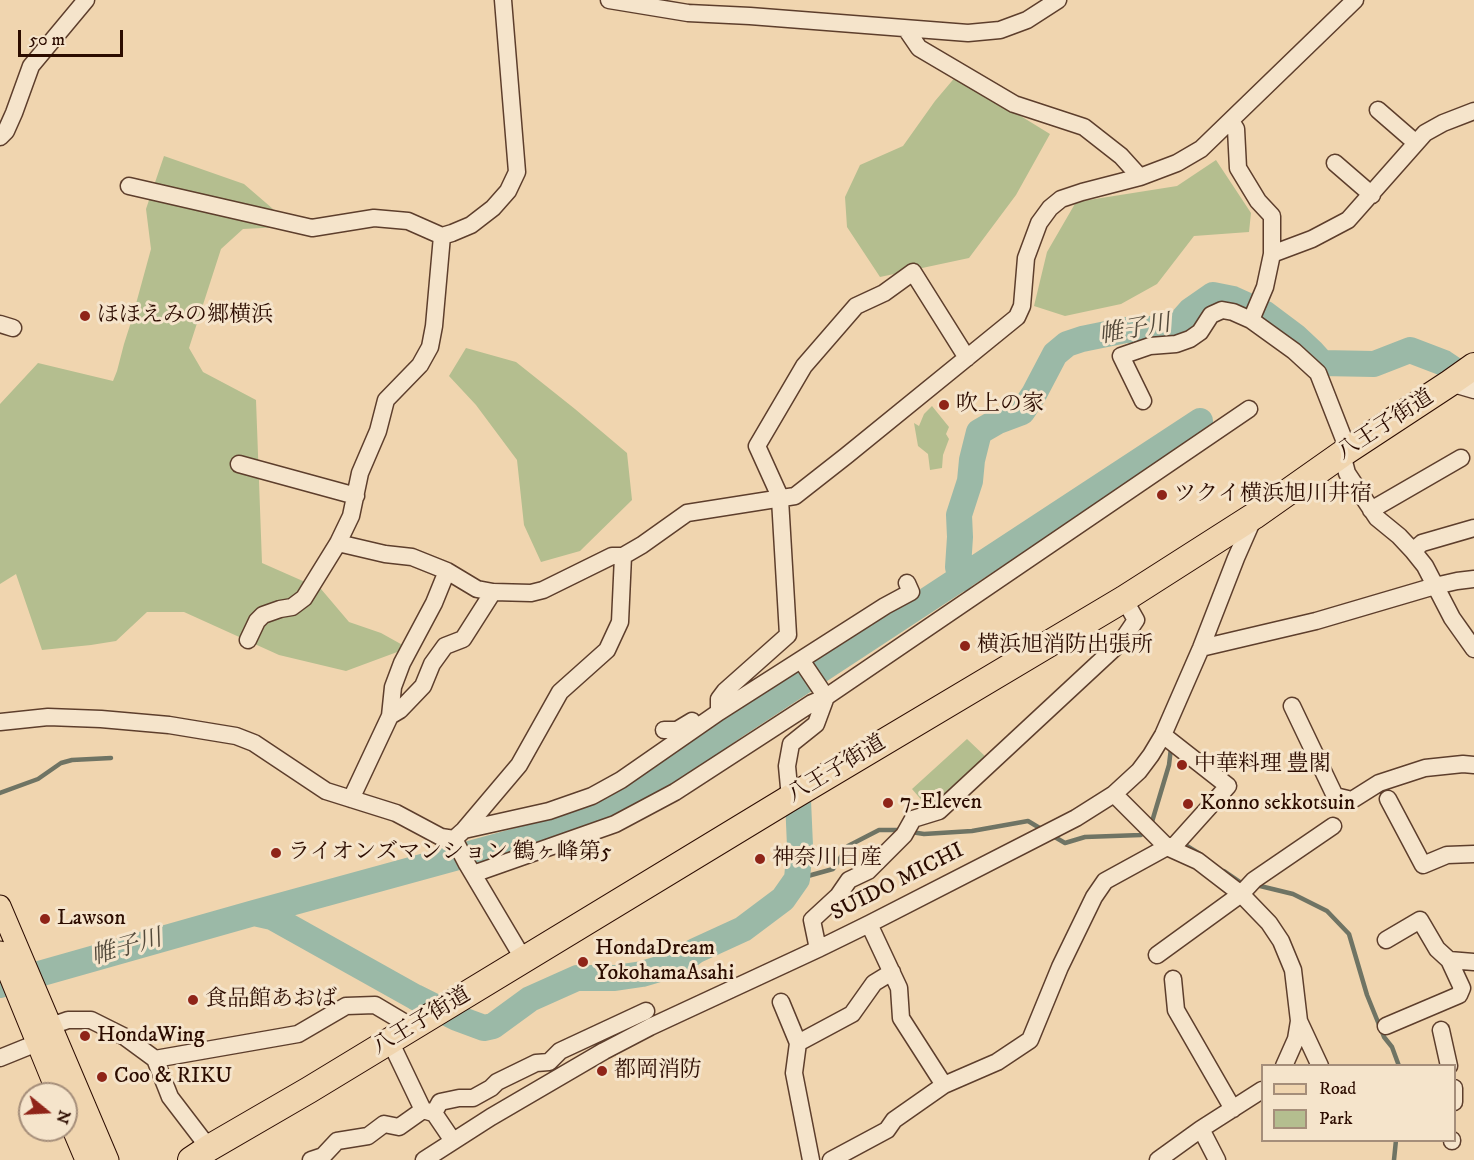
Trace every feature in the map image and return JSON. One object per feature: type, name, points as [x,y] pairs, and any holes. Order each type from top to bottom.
[{"type":"highway","name":"八王子街道","points":[[200,1154],[1124,599],[1254,516],[1342,454],[1465,377]]},
{"type":"main road","points":[[0,906],[7,961],[26,993],[51,1026],[108,1160]]},
{"type":"main road","points":[[26,993],[37,1043],[53,1082]]},
{"type":"main road","points":[[78,1141],[86,1160]]},
{"type":"street","points":[[0,137],[6,131],[14,113],[31,66],[86,0]]},
{"type":"street","points":[[129,186],[312,228],[374,218],[408,221],[442,236],[471,225],[493,208],[508,191],[517,172],[503,0]]},
{"type":"street","points":[[609,0],[688,13],[968,33],[1000,30],[1027,20],[1058,0]]},
{"type":"street","points":[[338,543],[385,555],[412,557],[447,571],[477,589],[493,592],[531,593],[543,590],[612,556],[623,556],[687,513],[795,496],[1017,316],[1022,306],[1026,258],[1039,222],[1050,208],[1061,199],[1140,177],[1177,163],[1201,149],[1355,0]]},
{"type":"street","points":[[906,28],[919,48],[1014,104],[1084,127],[1121,156],[1140,177]]},
{"type":"street","points":[[1378,110],[1416,143]]},
{"type":"street","points":[[1272,254],[1348,220],[1425,134],[1443,123],[1474,111]]},
{"type":"street","points":[[1231,121],[1236,129],[1238,168],[1258,201],[1272,216],[1272,254],[1265,287],[1254,311]]},
{"type":"street","points":[[1335,163],[1372,195]]},
{"type":"street","points":[[248,640],[257,621],[263,615],[292,607],[303,598],[338,543],[351,516],[360,473],[378,431],[386,400],[420,365],[430,347],[442,236]]},
{"type":"street","points":[[717,714],[719,699],[725,691],[788,635],[781,499],[758,446],[804,366],[856,306],[884,293],[913,272],[967,358]]},
{"type":"street","points":[[1143,401],[1121,356],[1150,346],[1176,344],[1190,339],[1200,332],[1211,315],[1222,310],[1254,311],[1318,373],[1345,442],[1342,454],[1347,473],[1377,518],[1399,536],[1425,566],[1452,618],[1474,649]]},
{"type":"street","points":[[470,869],[615,824],[675,792],[812,703],[823,692],[1249,409]]},
{"type":"street","points":[[1371,510],[1461,458]]},
{"type":"street","points":[[239,464],[356,496]]},
{"type":"street","name":"SUIDO MICHI","points":[[435,1157],[453,1141],[491,1117],[604,1051],[869,924],[1076,818],[1114,794],[1139,771],[1163,735],[1254,516]]},
{"type":"street","points":[[1413,551],[1422,543],[1474,528]]},
{"type":"street","points":[[458,837],[519,765],[560,692],[607,651],[620,622],[623,556]]},
{"type":"street","points":[[351,799],[390,716],[393,687],[402,663],[434,603],[447,571]]},
{"type":"street","points":[[1200,648],[1316,621],[1435,586],[1474,579]]},
{"type":"street","points":[[0,722],[48,717],[101,719],[169,725],[236,736],[254,743],[326,791],[396,813],[441,837],[458,837],[592,796],[621,780],[717,714],[802,662],[885,606],[911,592],[907,583]]},
{"type":"street","points":[[390,716],[400,710],[423,686],[432,664],[445,646],[463,639],[493,592]]},
{"type":"street","points":[[818,949],[812,920],[838,896],[849,880],[868,872],[904,835],[913,819],[939,811],[1121,642],[1136,620],[1124,599]]},
{"type":"street","points":[[790,798],[787,766],[791,744],[816,724],[823,692],[802,662]]},
{"type":"street","points":[[1292,706],[1335,796],[1352,800],[1379,783],[1425,768],[1474,765]]},
{"type":"street","points":[[664,730],[677,730],[705,713],[717,714]]},
{"type":"street","points":[[831,1160],[887,1130],[894,1120],[944,1085],[997,1062],[1030,1040],[1060,967],[1094,897],[1105,880],[1175,845],[1228,786],[1163,735]]},
{"type":"street","points":[[1114,794],[1167,847],[1198,861],[1241,894],[1269,923],[1281,940],[1293,970],[1299,1021],[1296,1039],[1284,1064]]},
{"type":"street","points":[[1388,799],[1423,865],[1447,855],[1474,854]]},
{"type":"street","points":[[1157,955],[1241,894],[1254,880],[1333,826]]},
{"type":"street","points":[[458,837],[470,869],[524,960]]},
{"type":"street","points":[[1386,940],[1420,920],[1437,949],[1449,960],[1462,987],[1459,994],[1386,1026]]},
{"type":"street","points":[[869,924],[899,988],[901,1018],[944,1085]]},
{"type":"street","points":[[1449,960],[1474,963]]},
{"type":"street","points":[[798,1043],[852,1014],[874,983],[892,972]]},
{"type":"street","points":[[1173,979],[1176,1010],[1233,1109]]},
{"type":"street","points":[[781,1002],[798,1043],[794,1073],[811,1160]]},
{"type":"street","points":[[155,1059],[298,1034],[346,1006],[375,1005],[416,1025]]},
{"type":"street","points":[[311,1160],[323,1156],[337,1141],[368,1136],[384,1124],[399,1127],[429,1112],[440,1102],[473,1098],[497,1082],[536,1064],[549,1062],[560,1051],[646,1011]]},
{"type":"street","points":[[51,1026],[68,1020],[92,1020],[125,1037],[155,1059],[170,1097],[200,1154]]},
{"type":"street","points":[[1299,1021],[1320,1064]]},
{"type":"street","points":[[1441,1030],[1449,1064]]},
{"type":"street","points":[[390,1041],[429,1112],[453,1141]]},
{"type":"street","points":[[0,1058],[37,1043]]},
{"type":"street","points":[[1158,1160],[1201,1129],[1261,1091]]},
{"type":"street","points":[[1201,1129],[1217,1160]]},
{"type":"green space","points":[[957,75],[1050,134],[1016,195],[969,258],[880,277],[847,227],[845,197],[860,165],[903,146]]},
{"type":"green space","points":[[164,156],[244,184],[273,209],[281,227],[243,229],[221,249],[189,348],[203,372],[256,400],[262,563],[321,589],[349,622],[381,633],[408,648],[346,671],[279,655],[184,612],[147,612],[116,641],[42,650],[16,574],[0,584],[0,404],[38,363],[113,381],[151,249],[146,209]]},
{"type":"green space","points":[[1216,160],[1251,213],[1249,232],[1194,236],[1157,284],[1121,304],[1065,316],[1034,306],[1047,252],[1076,202],[1177,186]]},
{"type":"green space","points":[[466,348],[516,362],[627,453],[632,500],[580,551],[541,562],[524,525],[517,460],[476,405],[449,376]]},
{"type":"green space","points":[[932,406],[949,427],[946,434],[949,439],[943,455],[942,468],[930,470],[928,454],[918,446],[914,423],[919,426],[924,414]]},
{"type":"green space","points":[[967,739],[987,758],[939,804],[924,803],[912,789]]},
{"type":"waterway","name":"帷子川","points":[[961,579],[958,567],[959,515],[970,481],[972,460],[979,432],[998,421],[1022,412],[1055,354],[1067,344],[1126,330],[1175,328],[1190,311],[1213,295],[1233,299],[1264,313],[1296,337],[1322,363],[1374,364],[1410,350],[1444,363],[1474,383]]},
{"type":"waterway","points":[[0,985],[564,828],[636,796],[735,726],[1200,421]]},
{"type":"waterway","points":[[1151,825],[1169,765],[1171,748]]},
{"type":"waterway","points":[[0,793],[38,779],[61,763],[72,760],[111,758]]},
{"type":"waterway","points":[[254,913],[272,917],[415,997],[457,1018],[484,1028],[493,1026],[530,999],[577,978],[615,978],[642,974],[679,963],[695,951],[743,929],[783,899],[797,879],[800,846],[798,800]]},
{"type":"waterway","points":[[911,832],[924,834],[972,831],[1028,821],[1043,830]]},
{"type":"waterway","points":[[797,879],[833,869],[848,846],[879,830],[903,830]]},
{"type":"waterway","points":[[1053,836],[1065,843],[1085,837],[1141,835],[1145,831]]},
{"type":"waterway","points":[[1182,843],[1200,854]]},
{"type":"waterway","points":[[1224,871],[1245,883]]},
{"type":"waterway","points":[[1256,885],[1293,894],[1327,911],[1349,934],[1367,995],[1384,1037],[1392,1047],[1398,1064]]},
{"type":"waterway","points":[[1394,1160],[1396,1142]]},
{"type":"place","name":"ほほえみの郷横浜","points":[[85,316]]},
{"type":"place","name":"吹上の家","points":[[944,405]]},
{"type":"place","name":"ツクイ横浜旭川井宿","points":[[1162,495]]},
{"type":"place","name":"横浜旭消防出張所","points":[[965,646]]},
{"type":"place","name":"中華料理 豊閣","points":[[1182,765]]},
{"type":"place","name":"7-Eleven","points":[[888,803]]},
{"type":"place","name":"Konno sekkotsuin","points":[[1188,804]]},
{"type":"place","name":"ライオンズマンション 鶴ヶ峰第5","points":[[276,853]]},
{"type":"place","name":"神奈川日産","points":[[760,859]]},
{"type":"place","name":"Lawson","points":[[45,919]]},
{"type":"place","name":"HondaDream YokohamaAsahi","points":[[583,962]]},
{"type":"place","name":"食品館あおば","points":[[193,1000]]},
{"type":"place","name":"HondaWing","points":[[85,1036]]},
{"type":"place","name":"都岡消防","points":[[602,1071]]},
{"type":"place","name":"Coo & RIKU","points":[[102,1077]]}]
